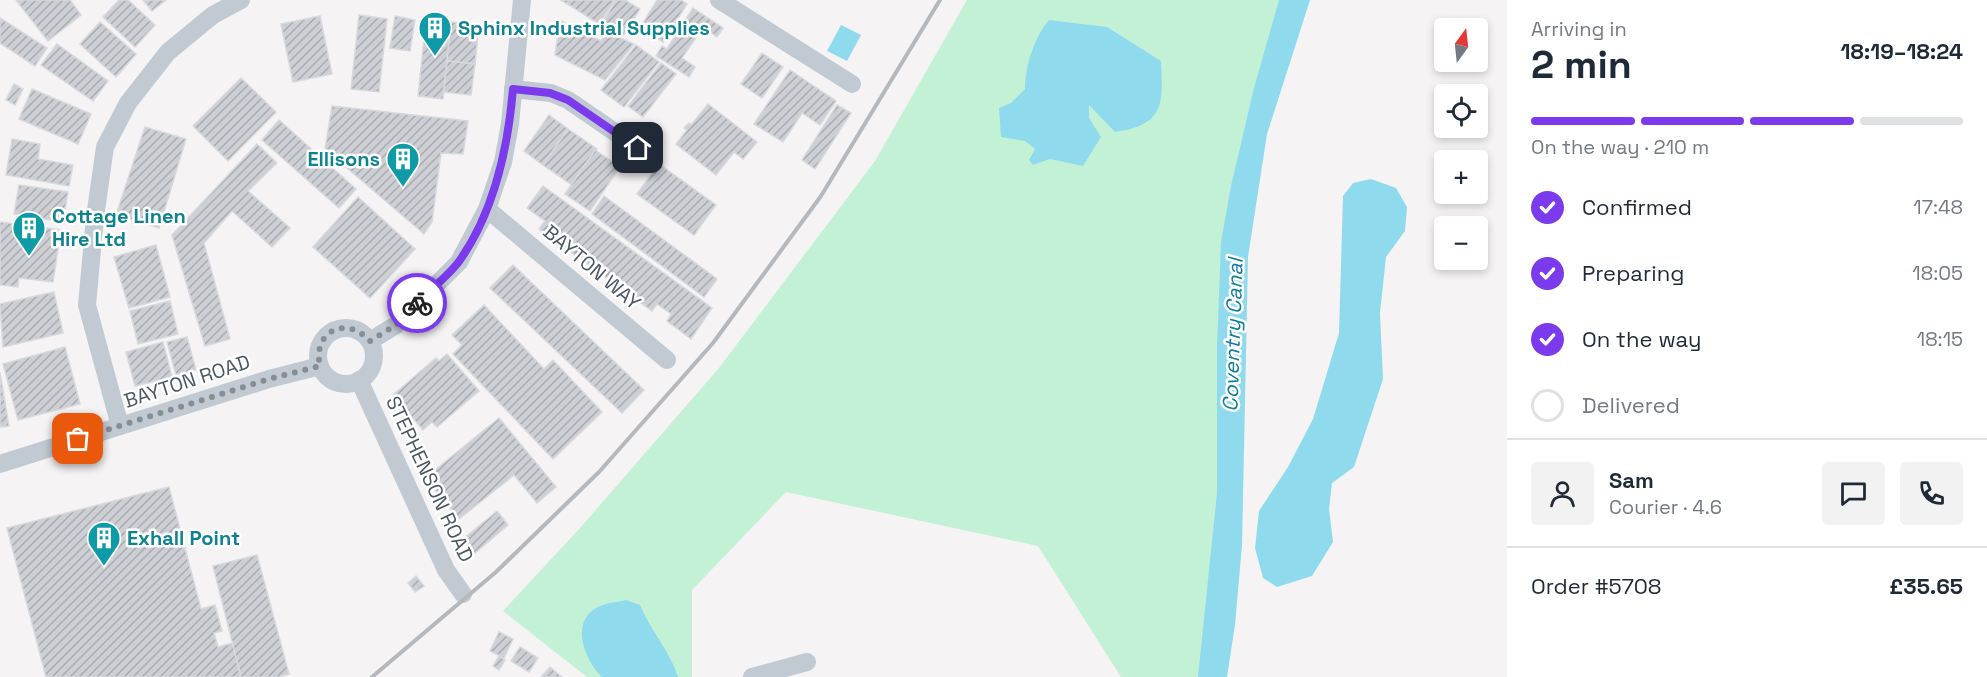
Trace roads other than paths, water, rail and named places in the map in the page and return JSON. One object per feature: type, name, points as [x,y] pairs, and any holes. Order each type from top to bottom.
[{"type":"street","points":[[120,426],[87,305],[105,147],[128,103],[168,52],[213,15],[241,0]]},
{"type":"street","points":[[370,341],[396,325],[459,262],[487,209],[503,162],[522,0]]},
{"type":"street","points":[[719,0],[852,84]]},
{"type":"street","points":[[513,89],[550,93],[568,100],[638,148]]},
{"type":"street","name":"BAYTON WAY","points":[[487,209],[667,360]]},
{"type":"street","points":[[338,329],[356,330],[370,341],[374,356],[373,363],[359,380],[348,384],[336,382],[326,376],[320,366],[319,348],[329,333],[338,329]]},
{"type":"street","name":"BAYTON ROAD","points":[[0,464],[269,379],[320,366]]},
{"type":"street","name":"STEPHENSON ROAD","points":[[359,380],[446,570],[463,594]]},
{"type":"street","points":[[752,677],[807,662]]},
{"type":"water","name":"Coventry Canal","points":[[1279,0],[1310,0],[1267,134],[1248,257],[1242,545],[1235,625],[1227,677],[1198,677],[1217,493],[1217,348],[1221,242],[1231,186],[1254,88]]},
{"type":"water","points":[[1049,20],[1107,27],[1161,61],[1161,101],[1158,110],[1144,124],[1115,132],[1089,105],[1089,118],[1101,137],[1083,166],[1050,159],[1033,165],[1029,160],[1035,149],[1025,141],[1001,137],[999,108],[1011,103],[1025,89],[1032,52],[1039,34]]},
{"type":"water","points":[[841,25],[861,35],[847,61],[827,51]]},
{"type":"water","points":[[1371,179],[1396,188],[1407,207],[1405,231],[1386,257],[1380,313],[1383,379],[1354,467],[1332,483],[1329,509],[1333,542],[1312,576],[1277,587],[1263,578],[1255,548],[1259,511],[1288,467],[1313,419],[1339,333],[1343,196],[1353,183]]},
{"type":"water","points":[[626,600],[640,605],[671,659],[678,677],[602,677],[596,670],[583,641],[584,622],[589,614],[598,607]]},
{"type":"railway","points":[[372,677],[496,572],[599,472],[713,343],[821,196],[940,0]]},
{"type":"place","name":"Sphinx Industrial Supplies","points":[[435,57]]},
{"type":"place","name":"Ellisons","points":[[403,188]]},
{"type":"place","name":"Cottage Linen Hire Ltd","points":[[29,257]]},
{"type":"place","name":"Exhall Point","points":[[104,567]]}]
